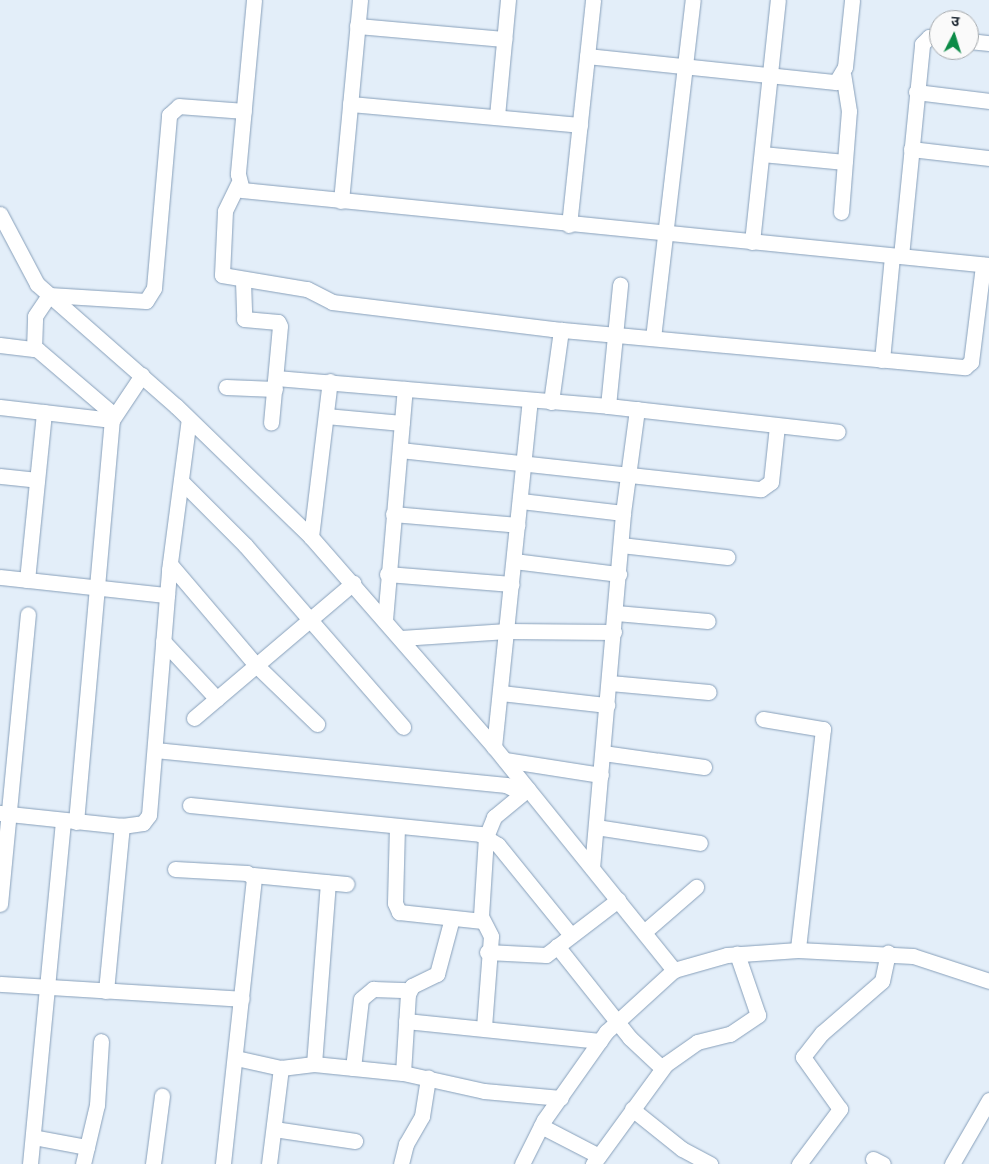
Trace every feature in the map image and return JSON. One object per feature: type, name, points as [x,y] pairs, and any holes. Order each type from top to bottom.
[{"type":"street","points":[[238,184],[250,192],[986,265],[968,366],[882,360],[561,330],[332,302],[307,289],[243,281],[222,275],[218,270],[225,211],[238,184],[254,0]]},
{"type":"street","points":[[341,201],[360,0]]},
{"type":"street","points":[[497,116],[508,0]]},
{"type":"street","points":[[568,225],[593,0]]},
{"type":"street","points":[[653,338],[693,0]]},
{"type":"street","points":[[752,242],[778,0]]},
{"type":"street","points":[[841,212],[849,102],[842,75],[852,0]]},
{"type":"street","points":[[357,26],[504,39]]},
{"type":"street","points":[[882,360],[911,149],[922,44],[929,38]]},
{"type":"street","points":[[587,56],[825,84],[836,82],[842,75]]},
{"type":"street","points":[[916,92],[989,101]]},
{"type":"street","points":[[350,104],[580,125]]},
{"type":"street","points":[[49,295],[146,301],[154,288],[169,115],[179,106],[244,111]]},
{"type":"street","points":[[911,149],[989,158]]},
{"type":"street","points":[[762,154],[845,162]]},
{"type":"street","points":[[2,221],[29,274],[49,295],[190,419],[311,537],[353,583],[505,760],[525,791],[592,868],[674,970]]},
{"type":"street","points":[[243,281],[244,319],[280,323],[276,384],[270,422]]},
{"type":"street","points":[[608,406],[620,284]]},
{"type":"street","points":[[34,349],[35,316],[49,295]]},
{"type":"street","points":[[551,402],[561,330]]},
{"type":"street","points":[[0,345],[34,349],[113,418]]},
{"type":"street","points":[[30,1164],[49,988],[99,588],[113,418],[142,375]]},
{"type":"street","points":[[311,537],[330,381]]},
{"type":"street","points":[[226,387],[330,381],[608,406],[838,432]]},
{"type":"street","points":[[385,620],[392,514],[405,389]]},
{"type":"street","points":[[494,747],[530,400]]},
{"type":"street","points":[[0,408],[113,418]]},
{"type":"street","points":[[592,868],[610,683],[623,513],[637,409]]},
{"type":"street","points":[[26,580],[44,412]]},
{"type":"street","points":[[326,416],[402,423]]},
{"type":"street","points":[[4,813],[122,826],[143,823],[150,814],[170,564],[190,419]]},
{"type":"street","points":[[400,450],[766,488],[774,468],[778,426]]},
{"type":"street","points":[[0,476],[37,480]]},
{"type":"street","points":[[181,481],[245,545],[308,620],[403,727]]},
{"type":"street","points":[[521,501],[623,513]]},
{"type":"street","points":[[392,514],[518,525]]},
{"type":"street","points":[[621,545],[727,556]]},
{"type":"street","points":[[514,561],[619,574]]},
{"type":"street","points":[[170,564],[256,665],[317,724]]},
{"type":"street","points":[[387,574],[512,584]]},
{"type":"street","points":[[0,577],[167,595]]},
{"type":"street","points":[[194,718],[353,583]]},
{"type":"street","points":[[616,613],[708,621]]},
{"type":"street","points":[[0,904],[4,813],[28,614]]},
{"type":"street","points":[[402,638],[507,631],[614,632]]},
{"type":"street","points":[[163,640],[217,699]]},
{"type":"street","points":[[610,683],[709,692]]},
{"type":"street","points":[[501,693],[607,705]]},
{"type":"street","points":[[763,719],[823,729],[798,950]]},
{"type":"street","points":[[155,750],[506,786],[525,791]]},
{"type":"street","points":[[603,753],[704,767]]},
{"type":"street","points":[[505,760],[601,775]]},
{"type":"street","points":[[484,1027],[487,952],[491,932],[483,921],[486,837],[494,817],[525,791]]},
{"type":"street","points":[[190,804],[486,837],[498,845],[571,935]]},
{"type":"street","points":[[106,991],[122,826]]},
{"type":"street","points":[[397,826],[396,908],[406,914],[483,921]]},
{"type":"street","points":[[596,827],[700,843]]},
{"type":"street","points":[[175,869],[347,884]]},
{"type":"street","points":[[223,1164],[236,1058],[253,875]]},
{"type":"street","points":[[314,1064],[328,883]]},
{"type":"street","points":[[644,932],[696,887]]},
{"type":"street","points":[[487,952],[539,957],[557,946],[618,900]]},
{"type":"street","points":[[353,1068],[361,999],[378,988],[409,990],[437,974],[452,918]]},
{"type":"street","points":[[557,946],[617,1022],[662,1068]]},
{"type":"street","points":[[522,1164],[541,1126],[600,1040],[674,970],[737,954],[798,950],[888,953],[933,959],[989,981]]},
{"type":"street","points":[[799,1164],[840,1109],[806,1066],[805,1053],[882,981],[888,953]]},
{"type":"street","points":[[541,1126],[596,1160],[662,1068],[696,1042],[730,1034],[758,1015],[737,954]]},
{"type":"street","points":[[0,984],[242,999]]},
{"type":"street","points":[[403,1073],[409,990]]},
{"type":"street","points":[[406,1021],[484,1027],[600,1040]]},
{"type":"street","points":[[84,1164],[97,1105],[101,1041]]},
{"type":"street","points":[[236,1058],[281,1068],[314,1064],[403,1073],[428,1077],[484,1091],[561,1098]]},
{"type":"street","points":[[269,1164],[281,1068]]},
{"type":"street","points":[[402,1164],[406,1144],[422,1116],[428,1077]]},
{"type":"street","points":[[153,1164],[162,1096]]},
{"type":"street","points":[[952,1164],[989,1100]]},
{"type":"street","points":[[632,1109],[682,1149],[710,1164]]},
{"type":"street","points":[[274,1129],[355,1141]]},
{"type":"street","points":[[33,1137],[87,1147]]}]
